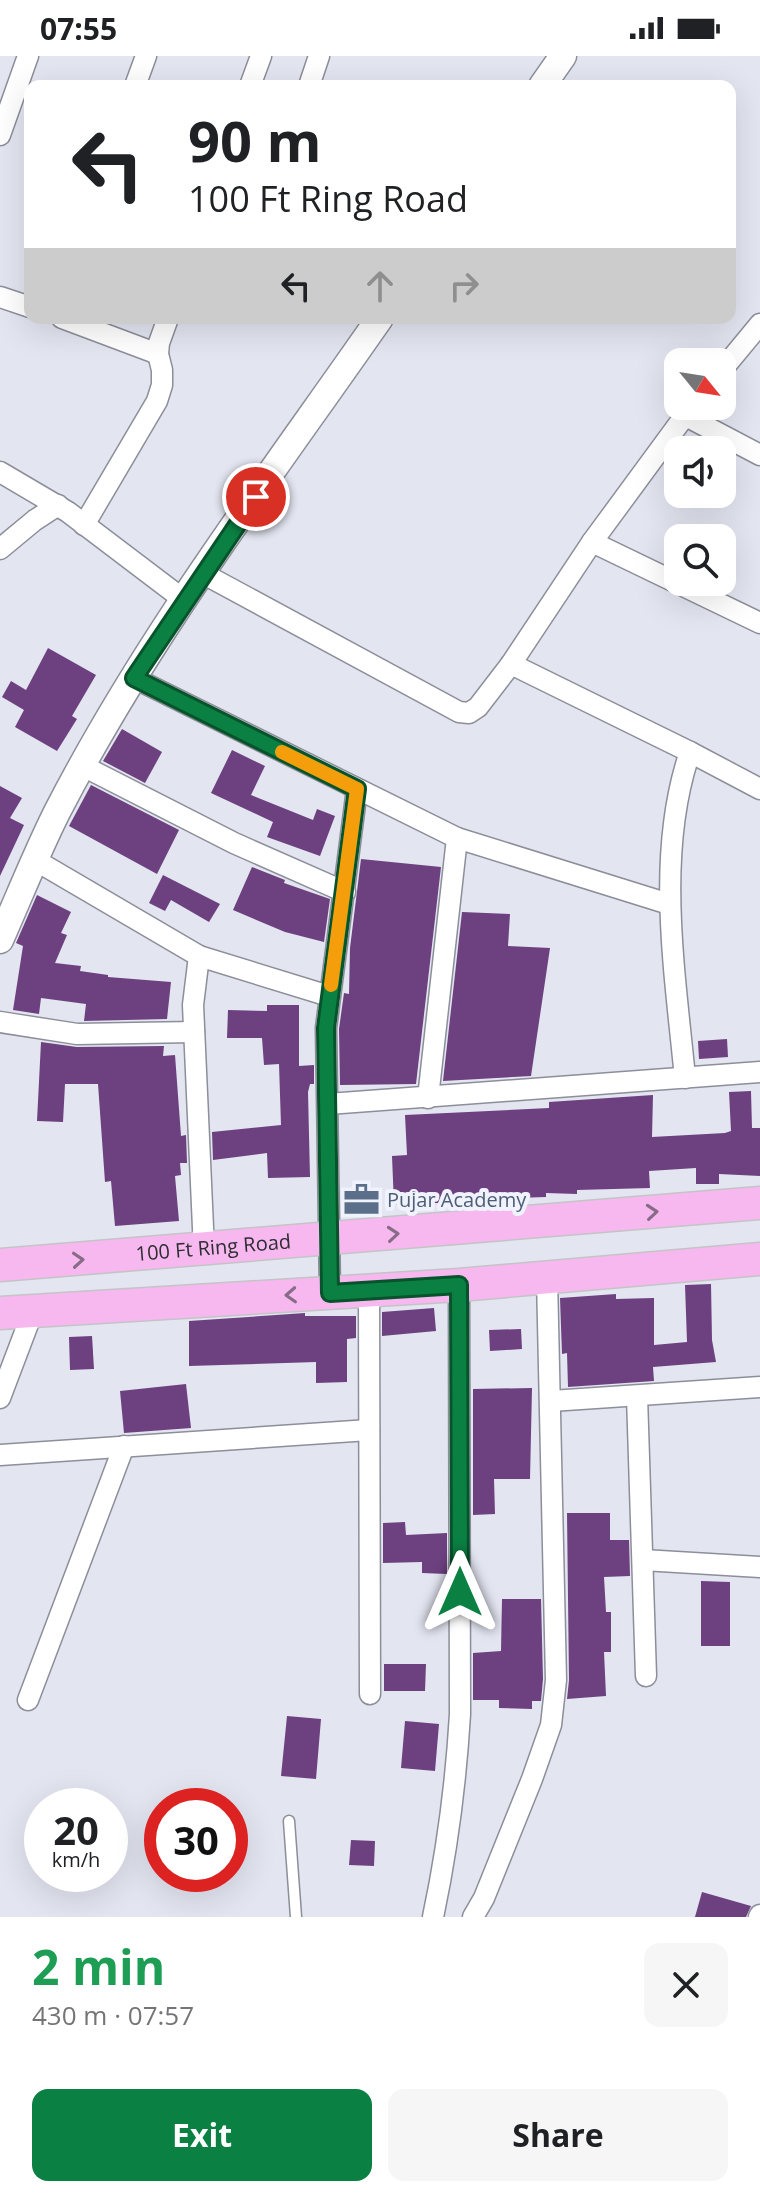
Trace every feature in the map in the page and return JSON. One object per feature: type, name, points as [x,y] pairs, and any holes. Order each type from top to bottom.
[{"type":"main road","name":"100 Ft Ring Road","points":[[0,1265],[760,1203]]},
{"type":"main road","points":[[0,1313],[459,1285],[760,1259]]},
{"type":"street","points":[[0,135],[9,86],[28,56]]},
{"type":"street","points":[[137,80],[146,56]]},
{"type":"street","points":[[252,80],[261,56]]},
{"type":"street","points":[[311,80],[319,56]]},
{"type":"street","points":[[546,80],[563,56]]},
{"type":"street","points":[[0,297],[24,305]]},
{"type":"street","points":[[78,324],[158,354]]},
{"type":"street","points":[[84,525],[157,401],[162,385],[158,354],[166,324]]},
{"type":"street","points":[[0,940],[58,811],[134,678],[202,573],[376,324]]},
{"type":"street","points":[[736,353],[760,324]]},
{"type":"street","points":[[202,573],[459,712],[469,713],[478,707],[511,664],[592,542],[681,420]]},
{"type":"street","points":[[704,420],[760,455]]},
{"type":"street","points":[[0,472],[58,505],[184,600]]},
{"type":"street","points":[[0,549],[58,505]]},
{"type":"street","points":[[592,542],[760,623]]},
{"type":"street","points":[[511,664],[760,789]]},
{"type":"street","points":[[134,678],[457,838],[669,904]]},
{"type":"street","points":[[685,1078],[669,904],[677,794],[690,752]]},
{"type":"street","points":[[83,766],[234,843],[345,892]]},
{"type":"street","points":[[330,1293],[326,1028],[357,789]]},
{"type":"street","points":[[428,1098],[457,838]]},
{"type":"street","points":[[35,860],[199,956],[329,996]]},
{"type":"street","points":[[199,956],[193,990],[204,1250]]},
{"type":"street","points":[[0,1022],[77,1034],[194,1032]]},
{"type":"street","points":[[328,1104],[760,1072]]},
{"type":"street","points":[[473,1917],[484,1898],[551,1725],[556,1680],[547,1278]]},
{"type":"street","points":[[433,1917],[460,1714],[459,1285]]},
{"type":"street","points":[[369,1291],[370,1694]]},
{"type":"street","points":[[0,1398],[33,1311]]},
{"type":"street","points":[[551,1401],[760,1387]]},
{"type":"street","points":[[637,1396],[646,1676]]},
{"type":"street","points":[[0,1455],[369,1430]]},
{"type":"street","points":[[28,1700],[124,1446]]},
{"type":"street","points":[[643,1560],[760,1567]]},
{"type":"lane","points":[[289,1821],[296,1917]]},
{"type":"building","points":[[48,648],[96,675],[72,716],[77,719],[57,751],[15,727],[24,710],[2,697],[11,681],[26,690]]},
{"type":"building","points":[[122,729],[162,752],[145,783],[103,761]]},
{"type":"building","points":[[232,750],[265,766],[251,795],[313,820],[317,809],[335,816],[320,856],[267,837],[273,822],[211,793]]},
{"type":"building","points":[[91,785],[179,830],[157,874],[69,826]]},
{"type":"building","points":[[0,786],[22,798],[10,818],[24,825],[0,876]]},
{"type":"building","points":[[361,859],[441,867],[416,1084],[340,1085],[339,1029],[344,993],[349,994],[350,948]]},
{"type":"building","points":[[252,867],[285,880],[284,883],[330,899],[324,942],[285,932],[233,910]]},
{"type":"building","points":[[163,875],[220,904],[209,922],[171,900],[165,911],[149,903]]},
{"type":"building","points":[[37,895],[71,912],[61,933],[67,935],[55,963],[81,966],[80,971],[108,977],[171,982],[167,1019],[84,1021],[86,1004],[41,998],[39,1014],[13,1010],[23,946],[16,943]]},
{"type":"building","points":[[462,912],[510,914],[508,946],[550,948],[531,1076],[443,1081]]},
{"type":"building","points":[[267,1005],[299,1005],[299,1066],[314,1065],[314,1084],[310,1084],[308,1092],[310,1177],[268,1178],[267,1153],[213,1160],[212,1132],[281,1125],[279,1064],[264,1065],[262,1038],[227,1038],[228,1010],[267,1011]]},
{"type":"building","points":[[727,1039],[728,1057],[699,1059],[698,1041]]},
{"type":"building","points":[[41,1042],[77,1047],[164,1046],[163,1056],[175,1055],[181,1136],[186,1135],[187,1163],[180,1163],[181,1175],[175,1176],[179,1221],[115,1226],[111,1181],[105,1182],[98,1084],[65,1084],[63,1122],[37,1121]]},
{"type":"building","points":[[751,1091],[752,1128],[760,1128],[760,1176],[719,1174],[719,1184],[696,1184],[696,1168],[649,1171],[650,1188],[577,1190],[577,1194],[546,1193],[546,1197],[394,1205],[392,1156],[407,1155],[405,1115],[549,1108],[549,1102],[653,1095],[652,1137],[725,1133],[731,1131],[729,1092]]},
{"type":"building","points":[[711,1284],[712,1340],[716,1362],[653,1367],[654,1381],[568,1387],[567,1353],[562,1354],[560,1298],[616,1294],[616,1299],[654,1298],[654,1345],[687,1342],[685,1285]]},
{"type":"building","points":[[434,1308],[436,1331],[382,1336],[382,1312]]},
{"type":"building","points":[[305,1313],[305,1316],[356,1316],[356,1338],[347,1339],[347,1382],[316,1383],[316,1362],[189,1366],[189,1321]]},
{"type":"building","points":[[521,1329],[522,1349],[490,1351],[489,1330]]},
{"type":"building","points":[[92,1336],[94,1369],[70,1370],[69,1337]]},
{"type":"building","points":[[186,1384],[191,1428],[124,1433],[120,1391]]},
{"type":"building","points":[[532,1388],[530,1479],[494,1479],[495,1514],[473,1515],[473,1389]]},
{"type":"building","points":[[567,1513],[610,1513],[610,1540],[629,1540],[630,1576],[604,1577],[606,1612],[611,1612],[611,1652],[604,1652],[606,1696],[567,1699]]},
{"type":"building","points":[[405,1522],[406,1535],[447,1533],[447,1574],[422,1573],[422,1562],[383,1563],[383,1523]]},
{"type":"building","points":[[701,1581],[730,1582],[730,1646],[701,1646]]},
{"type":"building","points":[[502,1599],[541,1599],[543,1679],[541,1701],[532,1701],[532,1709],[499,1708],[499,1700],[473,1700],[473,1653],[501,1651]]},
{"type":"building","points":[[384,1664],[426,1664],[425,1691],[384,1691]]},
{"type":"building","points":[[287,1716],[321,1719],[316,1779],[281,1776]]},
{"type":"building","points":[[405,1721],[439,1724],[435,1771],[401,1768]]},
{"type":"building","points":[[351,1840],[375,1841],[374,1866],[349,1865]]},
{"type":"building","points":[[702,1892],[751,1906],[746,1917],[695,1917]]},
{"type":"slow traffic","points":[[282,752],[357,789],[331,985]]},
{"type":"place","name":"Pujar Academy","points":[[361,1200]]},
{"type":"route","points":[[256,497],[134,678],[357,789],[326,1028],[330,1293],[459,1285],[460,1592]]}]
